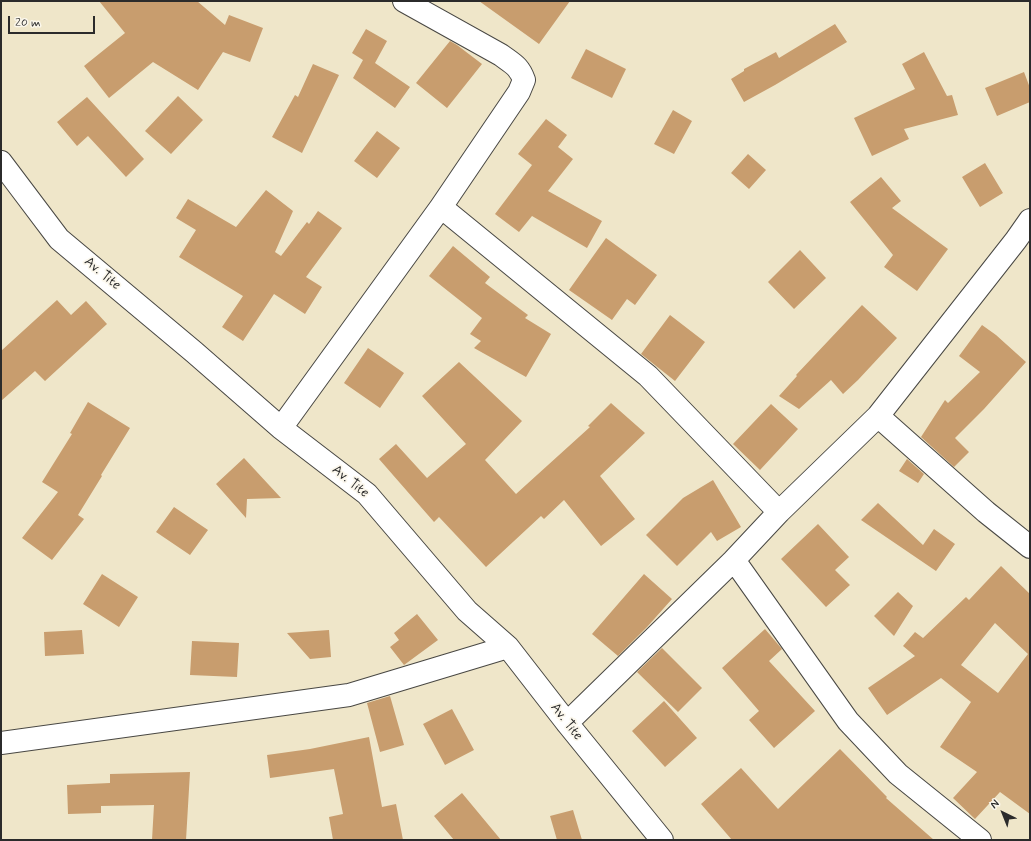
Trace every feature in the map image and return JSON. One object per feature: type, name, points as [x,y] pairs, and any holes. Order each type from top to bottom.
[{"type":"street","points":[[282,428],[441,207],[519,92],[524,80],[521,71],[501,55],[404,1]]},
{"type":"street","name":"Av. Tite","points":[[1,162],[59,239],[282,428],[367,494],[467,611],[508,647],[657,839]]},
{"type":"street","points":[[441,207],[648,376],[779,512]]},
{"type":"street","points":[[567,724],[734,560],[779,512],[878,416],[1030,220]]},
{"type":"street","points":[[878,416],[986,512],[1030,547]]},
{"type":"street","points":[[734,560],[848,721],[898,774],[980,840]]},
{"type":"street","points":[[1,743],[349,694],[508,647]]},
{"type":"building","points":[[99,1],[197,1],[225,25],[229,15],[263,28],[250,62],[223,52],[198,90],[153,62],[109,98],[84,66],[125,33]]},
{"type":"building","points":[[479,1],[570,1],[539,44]]},
{"type":"building","points":[[835,24],[847,42],[744,102],[731,79],[744,71],[744,69],[776,52],[779,58]]},
{"type":"building","points":[[366,29],[387,41],[375,63],[410,87],[395,108],[353,78],[363,60],[352,53]]},
{"type":"building","points":[[450,41],[482,64],[447,108],[416,83]]},
{"type":"building","points":[[586,49],[626,69],[612,98],[571,78]]},
{"type":"building","points":[[924,52],[947,96],[952,95],[958,115],[904,129],[909,139],[872,156],[854,118],[915,89],[902,64]]},
{"type":"building","points":[[313,64],[339,75],[302,153],[272,137],[295,95],[298,97]]},
{"type":"building","points":[[1024,72],[1030,88],[1030,102],[997,116],[985,88]]},
{"type":"building","points":[[178,96],[203,120],[171,154],[145,131]]},
{"type":"building","points":[[87,97],[144,159],[126,177],[88,136],[77,146],[57,122]]},
{"type":"building","points":[[673,110],[692,121],[674,154],[654,144]]},
{"type":"building","points":[[546,119],[567,135],[558,147],[573,159],[548,191],[602,221],[587,248],[532,216],[519,232],[495,214],[532,165],[518,154]]},
{"type":"building","points":[[377,131],[400,148],[377,178],[354,161]]},
{"type":"building","points":[[748,154],[766,170],[749,189],[731,173]]},
{"type":"building","points":[[985,163],[1003,193],[980,207],[962,177]]},
{"type":"building","points":[[881,177],[901,201],[892,208],[948,249],[917,291],[884,267],[893,255],[850,202]]},
{"type":"building","points":[[266,190],[293,211],[275,252],[281,256],[307,222],[309,224],[318,211],[342,228],[306,277],[322,287],[305,314],[274,294],[243,341],[222,327],[243,296],[179,257],[196,230],[176,218],[188,199],[236,227]]},
{"type":"building","points":[[606,238],[657,275],[635,305],[627,299],[612,320],[569,290]]},
{"type":"building","points":[[453,246],[490,277],[485,283],[528,315],[525,318],[551,334],[526,377],[474,348],[481,341],[470,334],[482,318],[429,276]]},
{"type":"building","points":[[800,250],[826,278],[794,309],[768,282]]},
{"type":"building","points":[[57,300],[71,315],[86,301],[107,324],[45,381],[35,371],[1,401],[1,351]]},
{"type":"building","points":[[862,305],[897,338],[843,394],[831,380],[799,409],[779,396],[797,376],[796,375]]},
{"type":"building","points":[[670,315],[705,342],[675,381],[641,354]]},
{"type":"building","points":[[982,325],[996,335],[1026,362],[984,409],[955,438],[969,452],[954,467],[921,437],[945,400],[948,403],[980,372],[959,356]]},
{"type":"building","points":[[368,348],[404,373],[380,408],[344,383]]},
{"type":"building","points":[[459,362],[522,421],[485,460],[516,494],[590,427],[588,426],[611,403],[645,433],[600,476],[635,519],[601,546],[564,500],[544,519],[541,516],[486,567],[439,517],[434,522],[379,459],[396,444],[427,478],[466,444],[422,396]]},
{"type":"building","points":[[88,402],[130,428],[78,515],[84,519],[52,560],[22,538],[58,492],[42,482],[72,434],[70,433]]},
{"type":"building","points":[[771,404],[798,429],[760,470],[733,444]]},
{"type":"building","points":[[244,458],[281,498],[247,499],[246,518],[216,484]]},
{"type":"building","points":[[907,459],[924,474],[918,483],[899,471]]},
{"type":"building","points":[[713,480],[741,527],[717,541],[711,532],[677,566],[646,535],[683,498]]},
{"type":"building","points":[[878,503],[923,545],[934,529],[955,544],[936,571],[861,520]]},
{"type":"building","points":[[174,507],[208,530],[190,555],[156,532]]},
{"type":"building","points":[[818,524],[849,557],[835,570],[850,585],[826,607],[781,559]]},
{"type":"building","points":[[1001,566],[1030,594],[1030,814],[1000,792],[975,819],[953,798],[977,772],[940,747],[971,702],[941,678],[887,715],[868,688],[915,656],[903,646],[915,632],[923,638],[966,597],[969,600]],"holes":[[[995,623],[1028,654],[998,693],[961,665]]]},
{"type":"building","points":[[102,574],[138,597],[119,627],[83,604]]},
{"type":"building","points":[[644,574],[672,599],[618,656],[592,634]]},
{"type":"building","points":[[898,592],[913,606],[894,636],[874,616]]},
{"type":"building","points":[[417,614],[438,640],[404,665],[390,647],[399,640],[394,633]]},
{"type":"building","points":[[765,629],[782,649],[769,661],[815,711],[774,748],[749,720],[759,711],[722,668]]},
{"type":"building","points":[[82,630],[84,654],[45,656],[44,632]]},
{"type":"building","points":[[329,630],[331,657],[310,659],[287,633]]},
{"type":"building","points":[[192,641],[239,643],[237,677],[190,675]]},
{"type":"building","points":[[662,648],[702,688],[678,712],[637,672]]},
{"type":"building","points":[[390,696],[404,745],[380,752],[367,703]]},
{"type":"building","points":[[664,701],[697,738],[665,767],[632,731]]},
{"type":"building","points":[[452,709],[474,750],[445,765],[423,724]]},
{"type":"building","points":[[369,737],[382,807],[396,804],[403,840],[333,840],[329,817],[343,814],[334,769],[270,778],[267,755],[310,749]]},
{"type":"building","points":[[840,749],[887,797],[886,798],[934,840],[732,840],[701,804],[741,768],[778,809]]},
{"type":"building","points":[[190,772],[186,840],[152,840],[154,805],[101,806],[101,813],[68,814],[67,785],[110,783],[110,774]]},
{"type":"building","points":[[462,793],[501,840],[454,840],[434,816]]},
{"type":"building","points":[[573,810],[582,840],[557,840],[550,816]]}]
